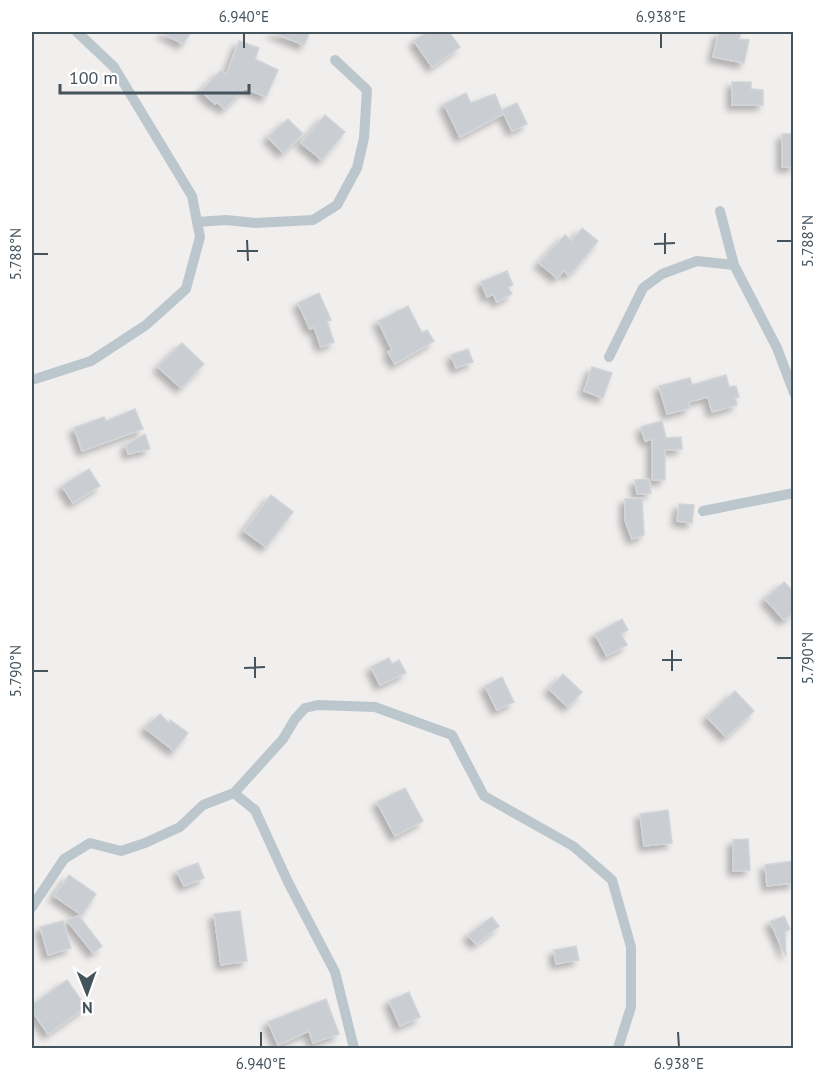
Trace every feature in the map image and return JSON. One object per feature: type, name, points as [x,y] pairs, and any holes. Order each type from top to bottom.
[{"type":"street","points":[[32,380],[91,361],[146,325],[186,289],[200,237],[192,196],[114,67],[77,32]]},
{"type":"street","points":[[197,222],[226,220],[255,223],[313,220],[337,205],[357,168],[364,138],[366,90],[335,60]]},
{"type":"street","points":[[720,211],[734,265],[777,348],[794,393]]},
{"type":"street","points":[[609,357],[643,288],[662,274],[697,261],[734,265]]},
{"type":"street","points":[[703,511],[794,493]]},
{"type":"street","points":[[32,907],[64,859],[90,843],[121,851],[145,843],[180,828],[203,805],[234,793],[283,739],[305,708],[318,705],[375,707],[452,735],[484,796],[573,846],[612,880],[631,947],[631,1007],[618,1048]]},
{"type":"street","points":[[234,793],[255,810],[288,882],[335,972],[354,1048]]},
{"type":"building","points":[[161,32],[191,32],[183,44]]},
{"type":"building","points":[[271,32],[310,32],[304,45]]},
{"type":"building","points":[[427,32],[449,32],[460,47],[432,67],[414,41]]},
{"type":"building","points":[[719,32],[741,32],[739,39],[749,40],[744,63],[713,57]]},
{"type":"building","points":[[239,41],[259,48],[255,59],[278,70],[266,97],[245,88],[224,109],[201,91],[221,70],[226,75]]},
{"type":"building","points":[[732,82],[751,82],[751,89],[763,90],[763,105],[732,105]]},
{"type":"building","points":[[466,93],[471,103],[495,94],[503,114],[460,137],[444,104]]},
{"type":"building","points":[[517,103],[527,124],[512,131],[502,110]]},
{"type":"building","points":[[325,115],[345,132],[322,160],[301,143]]},
{"type":"building","points":[[288,119],[303,134],[283,153],[268,137]]},
{"type":"building","points":[[782,134],[794,134],[794,167],[782,167]]},
{"type":"building","points":[[582,228],[598,241],[576,268],[568,275],[564,270],[557,278],[539,263],[565,235],[572,241]]},
{"type":"building","points":[[507,271],[513,285],[508,287],[512,294],[497,302],[493,294],[487,297],[481,282]]},
{"type":"building","points":[[319,293],[331,320],[327,321],[334,342],[321,347],[314,327],[310,329],[298,303]]},
{"type":"building","points":[[408,306],[422,333],[427,330],[434,341],[395,364],[388,352],[392,350],[378,321]]},
{"type":"building","points":[[182,343],[204,364],[181,388],[158,367]]},
{"type":"building","points":[[468,349],[473,362],[456,368],[451,355]]},
{"type":"building","points":[[592,367],[612,373],[603,398],[584,391]]},
{"type":"building","points":[[726,375],[729,387],[736,386],[739,397],[735,398],[737,405],[712,412],[708,397],[688,402],[690,408],[667,414],[659,386],[690,378],[692,385]]},
{"type":"building","points":[[135,409],[143,429],[82,451],[74,428],[104,417],[106,421]]},
{"type":"building","points":[[662,421],[666,438],[681,437],[682,449],[665,450],[665,480],[652,480],[652,439],[645,441],[641,427]]},
{"type":"building","points":[[145,434],[150,449],[128,454],[126,445]]},
{"type":"building","points":[[89,469],[100,486],[73,503],[62,486]]},
{"type":"building","points":[[649,479],[651,493],[637,494],[635,480]]},
{"type":"building","points":[[271,495],[293,512],[266,547],[244,531]]},
{"type":"building","points":[[642,498],[644,535],[632,539],[625,520],[625,499]]},
{"type":"building","points":[[679,504],[694,505],[692,523],[677,521]]},
{"type":"building","points":[[784,582],[794,592],[794,612],[784,620],[765,599]]},
{"type":"building","points":[[622,619],[628,630],[621,634],[627,645],[607,656],[595,634]]},
{"type":"building","points":[[389,658],[392,664],[399,660],[406,673],[380,685],[371,667]]},
{"type":"building","points":[[563,674],[582,692],[568,707],[549,689]]},
{"type":"building","points":[[502,677],[514,702],[497,710],[485,686]]},
{"type":"building","points":[[735,691],[754,711],[726,737],[707,717]]},
{"type":"building","points":[[160,714],[169,723],[170,720],[188,733],[174,751],[145,728]]},
{"type":"building","points":[[405,788],[423,821],[395,836],[377,802]]},
{"type":"building","points":[[668,810],[672,843],[644,846],[640,814]]},
{"type":"building","points":[[748,839],[750,870],[733,871],[733,840]]},
{"type":"building","points":[[794,861],[794,883],[767,886],[765,865]]},
{"type":"building","points":[[198,863],[204,878],[184,886],[177,871]]},
{"type":"building","points":[[69,875],[96,894],[82,915],[54,896]]},
{"type":"building","points":[[240,911],[247,961],[221,965],[214,914]]},
{"type":"building","points":[[79,916],[102,946],[93,953],[67,920]]},
{"type":"building","points":[[784,916],[790,929],[785,932],[786,956],[770,922]]},
{"type":"building","points":[[492,917],[499,926],[476,944],[468,935]]},
{"type":"building","points":[[63,921],[71,948],[48,955],[40,927]]},
{"type":"building","points":[[576,946],[579,960],[556,964],[554,950]]},
{"type":"building","points":[[67,980],[86,1007],[48,1034],[32,1011],[32,1005]]},
{"type":"building","points":[[409,992],[420,1017],[400,1026],[389,1001]]},
{"type":"building","points":[[326,999],[339,1034],[313,1043],[309,1031],[278,1045],[268,1022]]}]
